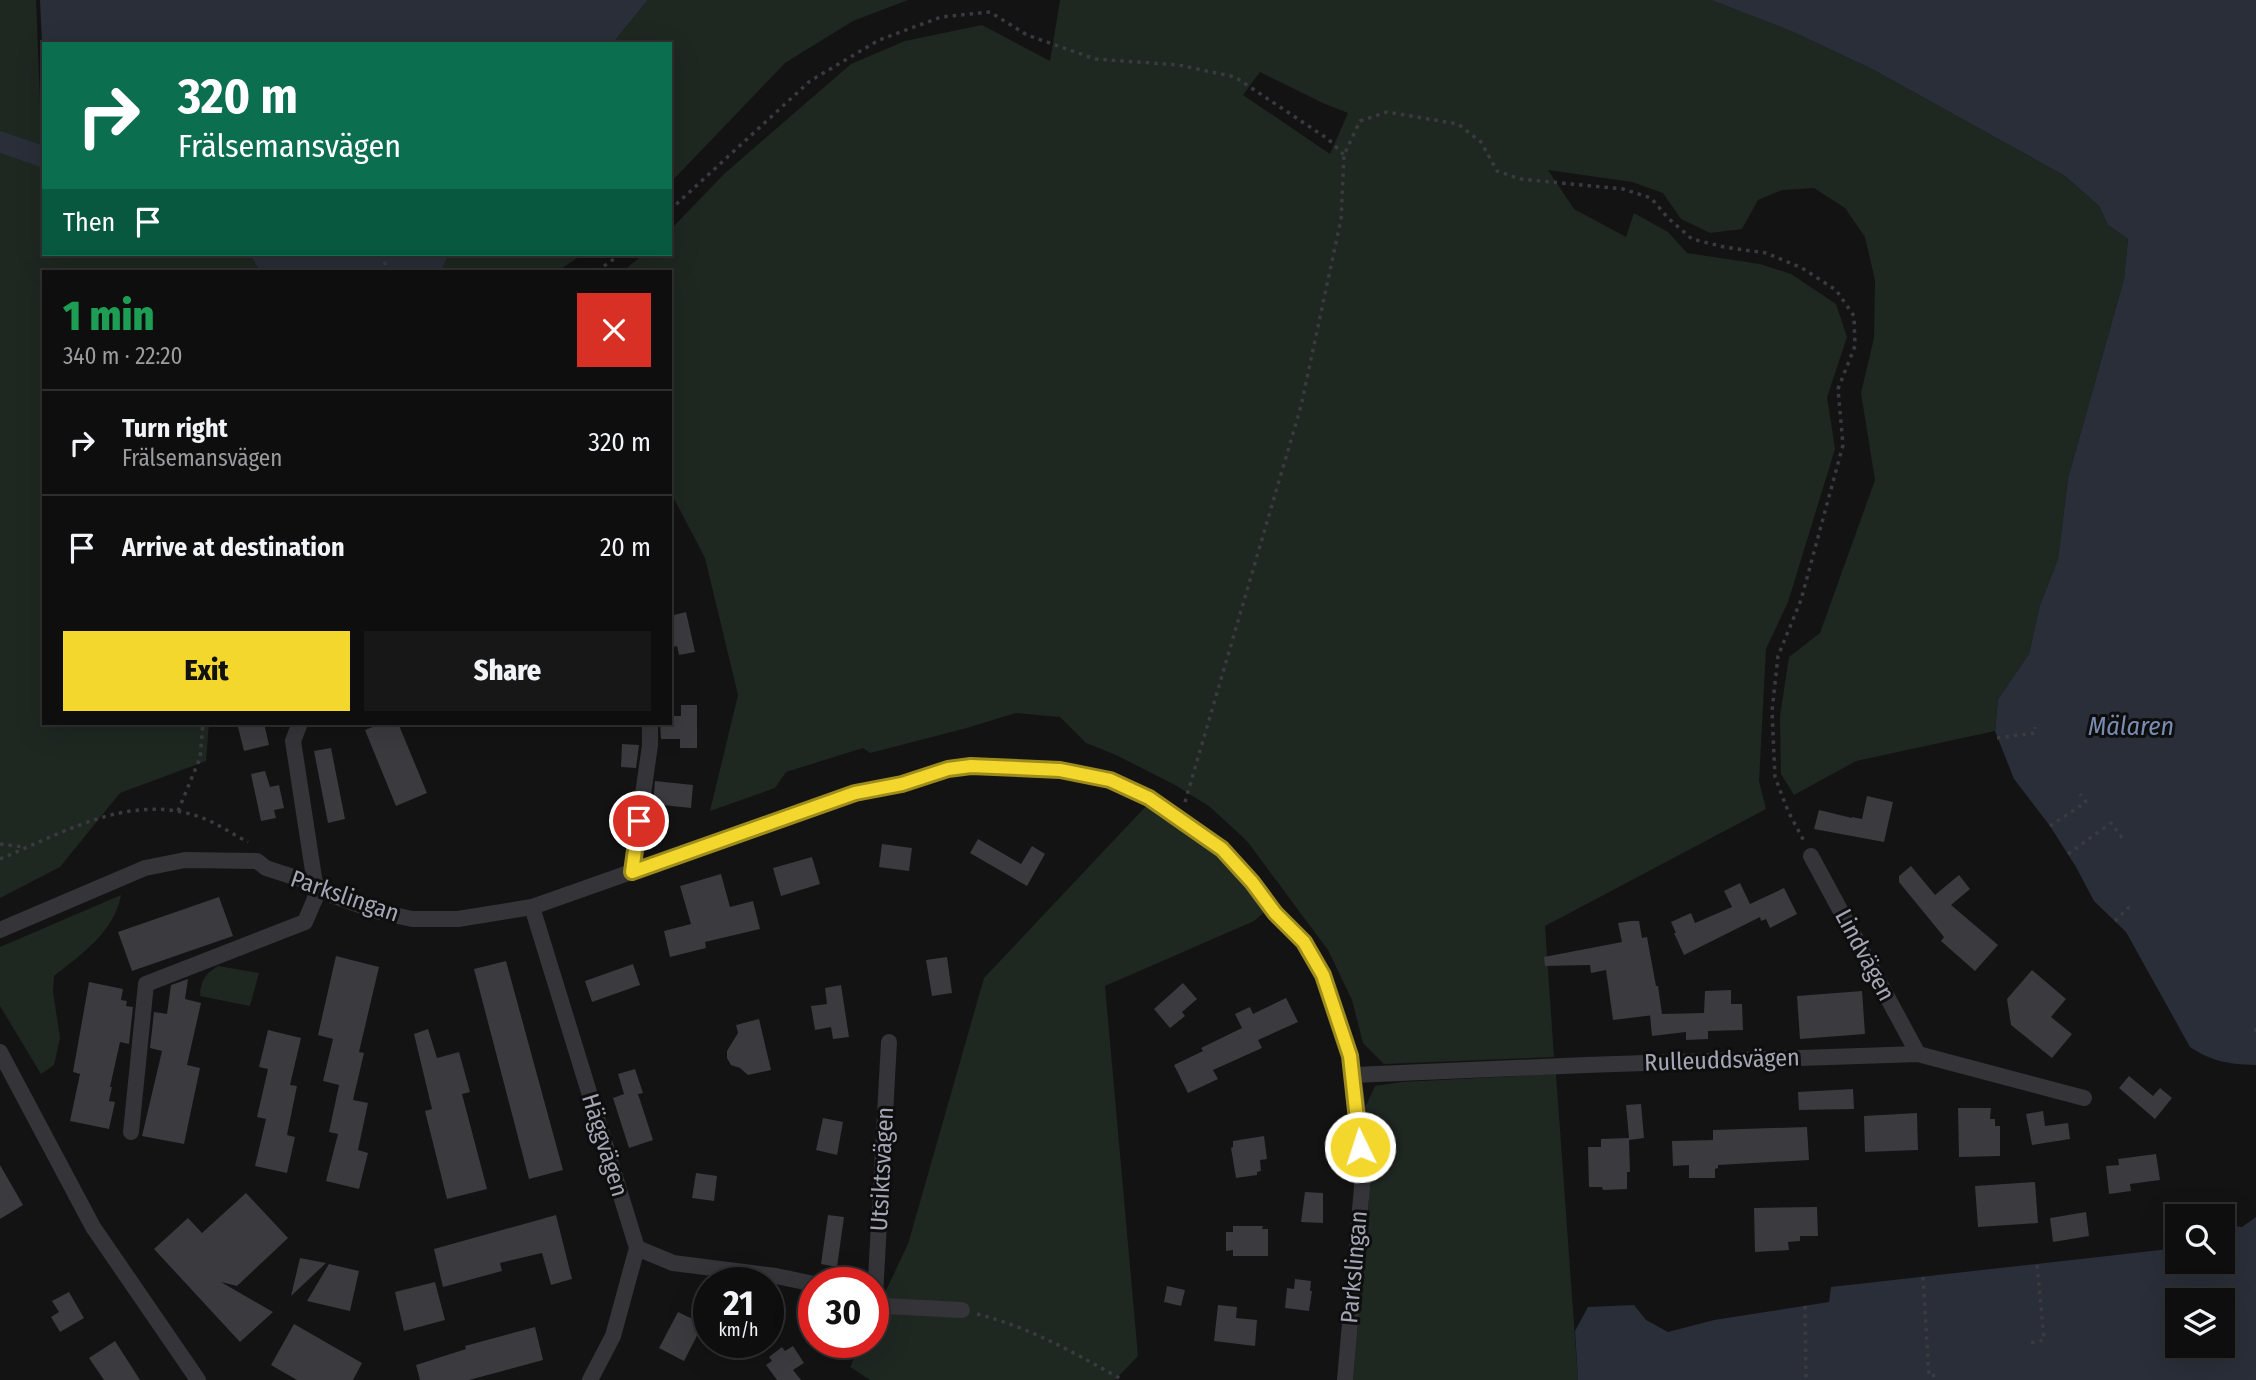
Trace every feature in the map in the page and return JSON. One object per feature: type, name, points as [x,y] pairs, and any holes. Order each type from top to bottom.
[{"type":"street","points":[[131,1132],[146,984],[305,922],[317,886],[293,741],[299,725]]},
{"type":"street","points":[[632,872],[650,745],[650,725]]},
{"type":"street","name":"Parkslingan","points":[[0,930],[145,868],[185,860],[257,861],[266,868],[376,911],[412,919],[458,919],[532,907],[855,793],[902,784],[948,769],[971,766],[1060,770],[1110,780],[1149,798],[1222,849],[1275,913],[1304,942],[1323,975],[1343,1031],[1354,1075],[1360,1127],[1362,1187],[1345,1380]]},
{"type":"street","name":"Lindvägen","points":[[1811,856],[1919,1054]]},
{"type":"street","name":"Häggvägen","points":[[532,907],[637,1248]]},
{"type":"street","name":"Utsiktsvägen","points":[[876,1267],[889,1042]]},
{"type":"street","points":[[0,1052],[93,1227],[198,1380]]},
{"type":"street","name":"Rulleuddsvägen","points":[[1354,1075],[1919,1054],[2084,1098]]},
{"type":"street","points":[[590,1380],[613,1336],[637,1248],[673,1263],[798,1281]]},
{"type":"street","name":"Utsiktsvägen","points":[[889,1306],[962,1310]]},
{"type":"path","points":[[672,208],[810,81],[879,40],[941,17],[990,12],[1027,35],[1095,59],[1179,65],[1235,77],[1328,139],[1344,155]]},
{"type":"path","points":[[1180,818],[1301,406],[1341,219],[1344,155],[1360,121],[1387,112],[1458,124],[1481,142],[1497,172],[1520,179],[1623,189],[1651,198],[1668,218],[1692,239],[1766,253],[1802,268],[1836,290],[1854,316],[1855,346],[1838,389],[1843,445],[1801,600],[1778,656],[1772,712],[1775,777],[1788,811],[1811,856]]},
{"type":"path","points":[[598,270],[618,256]]},
{"type":"path","points":[[178,811],[200,758],[203,725]]},
{"type":"path","points":[[1997,738],[2035,733],[2035,727]]},
{"type":"path","points":[[2050,826],[2086,802],[2080,793]]},
{"type":"path","points":[[0,859],[81,823],[132,810],[178,811],[201,817],[249,843]]},
{"type":"path","points":[[2068,854],[2111,823],[2122,838]]},
{"type":"path","points":[[0,844],[27,847]]},
{"type":"path","points":[[2115,921],[2131,905]]},
{"type":"path","points":[[2031,1343],[2044,1340],[2036,1264]]},
{"type":"path","points":[[1923,1277],[1929,1376],[1938,1375]]},
{"type":"path","points":[[1805,1306],[1807,1380]]},
{"type":"path","points":[[962,1310],[1013,1323],[1123,1380]]},
{"type":"shaded area","points":[[0,0],[36,0],[42,149],[0,134]]},
{"type":"shaded area","points":[[648,0],[908,0],[853,21],[785,63],[672,181],[672,42],[614,42]]},
{"type":"shaded area","points":[[1060,0],[1711,0],[1791,31],[1872,69],[2065,176],[2099,206],[2108,225],[2128,239],[2124,279],[2068,478],[2058,559],[2040,605],[2029,654],[1998,699],[1995,731],[1856,761],[1794,795],[1781,774],[1780,716],[1789,657],[1820,633],[1875,480],[1861,393],[1874,338],[1875,280],[1865,237],[1845,208],[1814,188],[1782,190],[1758,200],[1742,229],[1710,233],[1681,219],[1663,193],[1632,182],[1548,170],[1574,209],[1626,237],[1634,213],[1668,232],[1687,253],[1760,264],[1791,274],[1836,304],[1847,337],[1827,397],[1835,449],[1788,602],[1766,649],[1759,781],[1766,809],[1545,926],[1554,1057],[1384,1064],[1363,1043],[1352,1000],[1328,950],[1247,841],[1210,807],[1175,785],[1086,743],[1060,717],[1016,713],[870,753],[863,748],[786,772],[775,788],[710,811],[738,695],[705,558],[672,495],[672,270],[624,270],[642,256],[672,256],[672,228],[724,174],[851,64],[905,41],[982,25],[1050,61]],"holes":[[[1260,72],[1348,113],[1330,154],[1243,95]]]},
{"type":"shaded area","points":[[0,151],[42,164],[42,256],[251,256],[258,270],[42,270],[42,725],[209,725],[206,761],[120,793],[60,867],[0,898]]},
{"type":"shaded area","points":[[448,256],[580,256],[559,270],[441,270]]},
{"type":"shaded area","points":[[1148,804],[1213,851],[1268,909],[1254,921],[1105,986],[1138,1356],[1115,1380],[870,1380],[850,1367],[854,1358],[889,1358],[889,1284],[908,1244],[984,978]]},
{"type":"shaded area","points":[[121,895],[112,920],[104,931],[54,976],[53,992],[60,1038],[54,1065],[41,1074],[0,1006],[0,947]]},
{"type":"shaded area","points":[[218,966],[259,973],[250,1006],[200,996],[204,978]]},
{"type":"shaded area","points":[[1556,1074],[1578,1380],[1353,1380],[1369,1200],[1362,1114],[1375,1086],[1402,1082]]},
{"type":"water","points":[[40,0],[648,0],[614,42],[42,42],[42,44]]},
{"type":"water","name":"Mälaren","points":[[1711,0],[2256,0],[2256,1065],[2221,1061],[2190,1047],[2126,932],[2094,901],[2050,826],[2014,779],[1995,731],[1998,699],[2029,654],[2040,605],[2058,559],[2068,478],[2124,279],[2128,239],[2108,225],[2099,206],[2065,176],[1872,69],[1791,31]]},
{"type":"water","points":[[251,256],[448,256],[441,270],[258,270]]},
{"type":"water","points":[[2256,1217],[2256,1380],[1578,1380],[1575,1331],[1588,1307],[1634,1305],[1646,1320],[1668,1332],[1714,1320],[1829,1302],[1831,1287],[2165,1249],[2165,1274],[2235,1274],[2235,1226],[2242,1227]]},
{"type":"building","points":[[686,612],[695,652],[679,655],[677,646],[672,647],[672,616]]},
{"type":"building","points":[[681,705],[697,705],[697,748],[680,748],[680,739],[661,739],[660,725],[672,725],[672,716],[681,716]]},
{"type":"building","points":[[238,725],[264,725],[269,745],[244,751]]},
{"type":"building","points":[[378,725],[399,725],[427,793],[396,806],[365,730]]},
{"type":"building","points":[[622,744],[639,745],[636,768],[621,767]]},
{"type":"building","points":[[331,748],[345,819],[328,823],[314,751]]},
{"type":"building","points":[[265,771],[270,787],[279,785],[284,808],[274,810],[276,818],[261,821],[251,774]]},
{"type":"building","points":[[655,781],[693,785],[691,808],[653,804]]},
{"type":"building","points":[[1867,796],[1893,802],[1884,842],[1814,829],[1819,810],[1862,819]]},
{"type":"building","points":[[978,839],[1021,864],[1032,846],[1045,854],[1027,886],[970,853]]},
{"type":"building","points":[[882,844],[912,848],[909,871],[879,867]]},
{"type":"building","points":[[812,857],[820,884],[781,896],[773,868]]},
{"type":"building","points":[[1911,866],[1935,895],[1959,875],[1970,889],[1951,905],[1998,945],[1975,971],[1941,941],[1944,937],[1899,882],[1899,876]]},
{"type":"building","points":[[721,874],[730,907],[753,901],[760,929],[705,942],[706,948],[670,957],[664,931],[691,924],[680,886]]},
{"type":"building","points":[[1740,883],[1750,904],[1784,888],[1797,914],[1770,928],[1766,919],[1761,921],[1760,917],[1684,955],[1671,922],[1691,913],[1695,923],[1732,907],[1724,891]]},
{"type":"building","points":[[219,897],[233,936],[132,971],[118,932]]},
{"type":"building","points":[[1639,921],[1642,938],[1647,937],[1662,1014],[1704,1013],[1705,991],[1731,990],[1731,1004],[1742,1004],[1743,1030],[1708,1031],[1708,1039],[1686,1040],[1686,1032],[1652,1036],[1650,1015],[1613,1020],[1606,970],[1591,973],[1590,965],[1545,966],[1544,957],[1622,942],[1618,923]]},
{"type":"building","points":[[336,956],[379,967],[359,1052],[364,1053],[353,1100],[368,1103],[358,1150],[368,1153],[359,1189],[326,1181],[338,1134],[329,1132],[339,1085],[323,1081],[333,1039],[318,1035]]},
{"type":"building","points":[[947,957],[952,993],[932,996],[926,960]]},
{"type":"building","points":[[506,961],[563,1170],[529,1179],[474,969]]},
{"type":"building","points":[[633,964],[640,985],[592,1002],[585,981]]},
{"type":"building","points":[[2032,970],[2066,999],[2051,1017],[2072,1034],[2052,1058],[2011,1025],[2007,999]]},
{"type":"building","points":[[188,979],[185,999],[201,1003],[187,1065],[200,1068],[184,1144],[142,1136],[162,1051],[150,1048],[154,1012],[167,1014],[171,985]]},
{"type":"building","points":[[89,982],[123,989],[121,1000],[127,1001],[126,1006],[133,1007],[129,1044],[120,1042],[110,1087],[109,1101],[115,1102],[109,1129],[70,1121],[80,1074],[73,1072]]},
{"type":"building","points":[[1183,983],[1197,999],[1182,1012],[1185,1016],[1170,1028],[1154,1009]]},
{"type":"building","points":[[841,985],[849,1037],[833,1039],[831,1027],[815,1030],[811,1006],[827,1004],[825,988]]},
{"type":"building","points":[[1862,991],[1865,1034],[1800,1039],[1797,996]]},
{"type":"building","points":[[1286,998],[1298,1022],[1258,1040],[1262,1048],[1213,1070],[1218,1079],[1188,1093],[1174,1065],[1242,1028],[1235,1014],[1250,1007],[1253,1014]]},
{"type":"building","points":[[759,1019],[771,1070],[748,1075],[731,1065],[727,1051],[738,1033],[736,1025]]},
{"type":"building","points":[[428,1029],[437,1058],[459,1052],[470,1092],[462,1094],[487,1189],[447,1199],[425,1111],[432,1109],[414,1034]]},
{"type":"building","points":[[268,1030],[301,1038],[290,1085],[297,1086],[287,1135],[295,1137],[287,1173],[255,1166],[266,1119],[257,1117],[268,1069],[259,1067]]},
{"type":"building","points":[[635,1069],[643,1093],[638,1094],[653,1140],[629,1148],[613,1098],[624,1094],[618,1074]]},
{"type":"building","points":[[2129,1076],[2153,1096],[2160,1088],[2172,1098],[2155,1119],[2119,1088]]},
{"type":"building","points":[[1853,1089],[1854,1109],[1799,1110],[1798,1092]]},
{"type":"building","points":[[1641,1104],[1644,1138],[1629,1140],[1630,1172],[1627,1172],[1627,1189],[1603,1190],[1602,1187],[1589,1187],[1588,1147],[1601,1147],[1601,1139],[1629,1138],[1626,1105]]},
{"type":"building","points":[[1958,1108],[1991,1108],[1990,1119],[1995,1119],[1995,1126],[2000,1126],[2000,1156],[1959,1157]]},
{"type":"building","points":[[2043,1111],[2045,1126],[2068,1123],[2070,1139],[2032,1145],[2026,1114]]},
{"type":"building","points":[[1917,1113],[1918,1150],[1865,1152],[1864,1116]]},
{"type":"building","points":[[823,1118],[843,1122],[837,1155],[816,1150]]},
{"type":"building","points":[[1807,1127],[1809,1160],[1718,1165],[1715,1178],[1689,1178],[1689,1165],[1673,1166],[1672,1141],[1713,1140],[1713,1130]]},
{"type":"building","points":[[1264,1136],[1267,1159],[1260,1160],[1261,1171],[1257,1172],[1257,1175],[1236,1178],[1231,1148],[1233,1141]]},
{"type":"building","points":[[2156,1154],[2160,1180],[2130,1184],[2131,1191],[2109,1194],[2106,1166],[2119,1165],[2118,1159]]},
{"type":"building","points":[[0,1165],[23,1205],[0,1219]]},
{"type":"building","points":[[696,1173],[717,1176],[714,1201],[692,1198]]},
{"type":"building","points":[[2035,1182],[2038,1223],[1978,1227],[1975,1186]]},
{"type":"building","points":[[1305,1192],[1323,1193],[1323,1223],[1301,1222]]},
{"type":"building","points":[[246,1193],[288,1238],[237,1286],[221,1282],[273,1312],[240,1342],[154,1249],[188,1218],[202,1233]]},
{"type":"building","points":[[1817,1207],[1818,1236],[1800,1236],[1800,1241],[1788,1242],[1789,1250],[1755,1252],[1754,1208]]},
{"type":"building","points":[[2086,1212],[2089,1236],[2053,1242],[2050,1218]]},
{"type":"building","points":[[556,1215],[572,1279],[551,1285],[542,1253],[500,1263],[502,1271],[443,1287],[434,1249]]},
{"type":"building","points":[[828,1215],[844,1217],[837,1267],[821,1264]]},
{"type":"building","points":[[1233,1226],[1263,1226],[1262,1229],[1268,1229],[1268,1256],[1233,1256],[1233,1250],[1226,1251],[1226,1232],[1233,1232]]},
{"type":"building","points":[[300,1258],[326,1263],[291,1296]]},
{"type":"building","points":[[329,1264],[359,1271],[350,1311],[307,1301]]},
{"type":"building","points":[[1295,1279],[1311,1281],[1309,1311],[1285,1308],[1287,1288],[1294,1289]]},
{"type":"building","points":[[435,1282],[445,1320],[404,1331],[395,1292]]},
{"type":"building","points":[[1167,1286],[1185,1290],[1181,1306],[1164,1302]]},
{"type":"building","points":[[69,1292],[84,1318],[60,1332],[51,1317],[59,1312],[52,1301]]},
{"type":"building","points":[[1218,1305],[1237,1307],[1236,1318],[1257,1320],[1255,1346],[1214,1341]]},
{"type":"building","points":[[678,1312],[693,1319],[693,1343],[684,1361],[659,1348]]},
{"type":"building","points":[[294,1324],[362,1363],[353,1380],[297,1380],[271,1365]]},
{"type":"building","points":[[535,1327],[543,1360],[469,1380],[420,1380],[416,1365],[466,1349],[465,1346]]},
{"type":"building","points":[[115,1341],[140,1380],[104,1380],[89,1358]]},
{"type":"building","points":[[793,1346],[798,1358],[804,1363],[793,1370],[801,1380],[777,1380],[766,1365],[772,1361],[770,1358],[784,1358],[785,1351]]},
{"type":"waterway","points":[[0,142],[42,156]]},
{"type":"route","points":[[639,821],[632,872],[855,793],[902,784],[948,769],[971,766],[1060,770],[1110,780],[1149,798],[1222,849],[1275,913],[1304,942],[1323,975],[1350,1056],[1360,1127],[1360,1147]]}]
